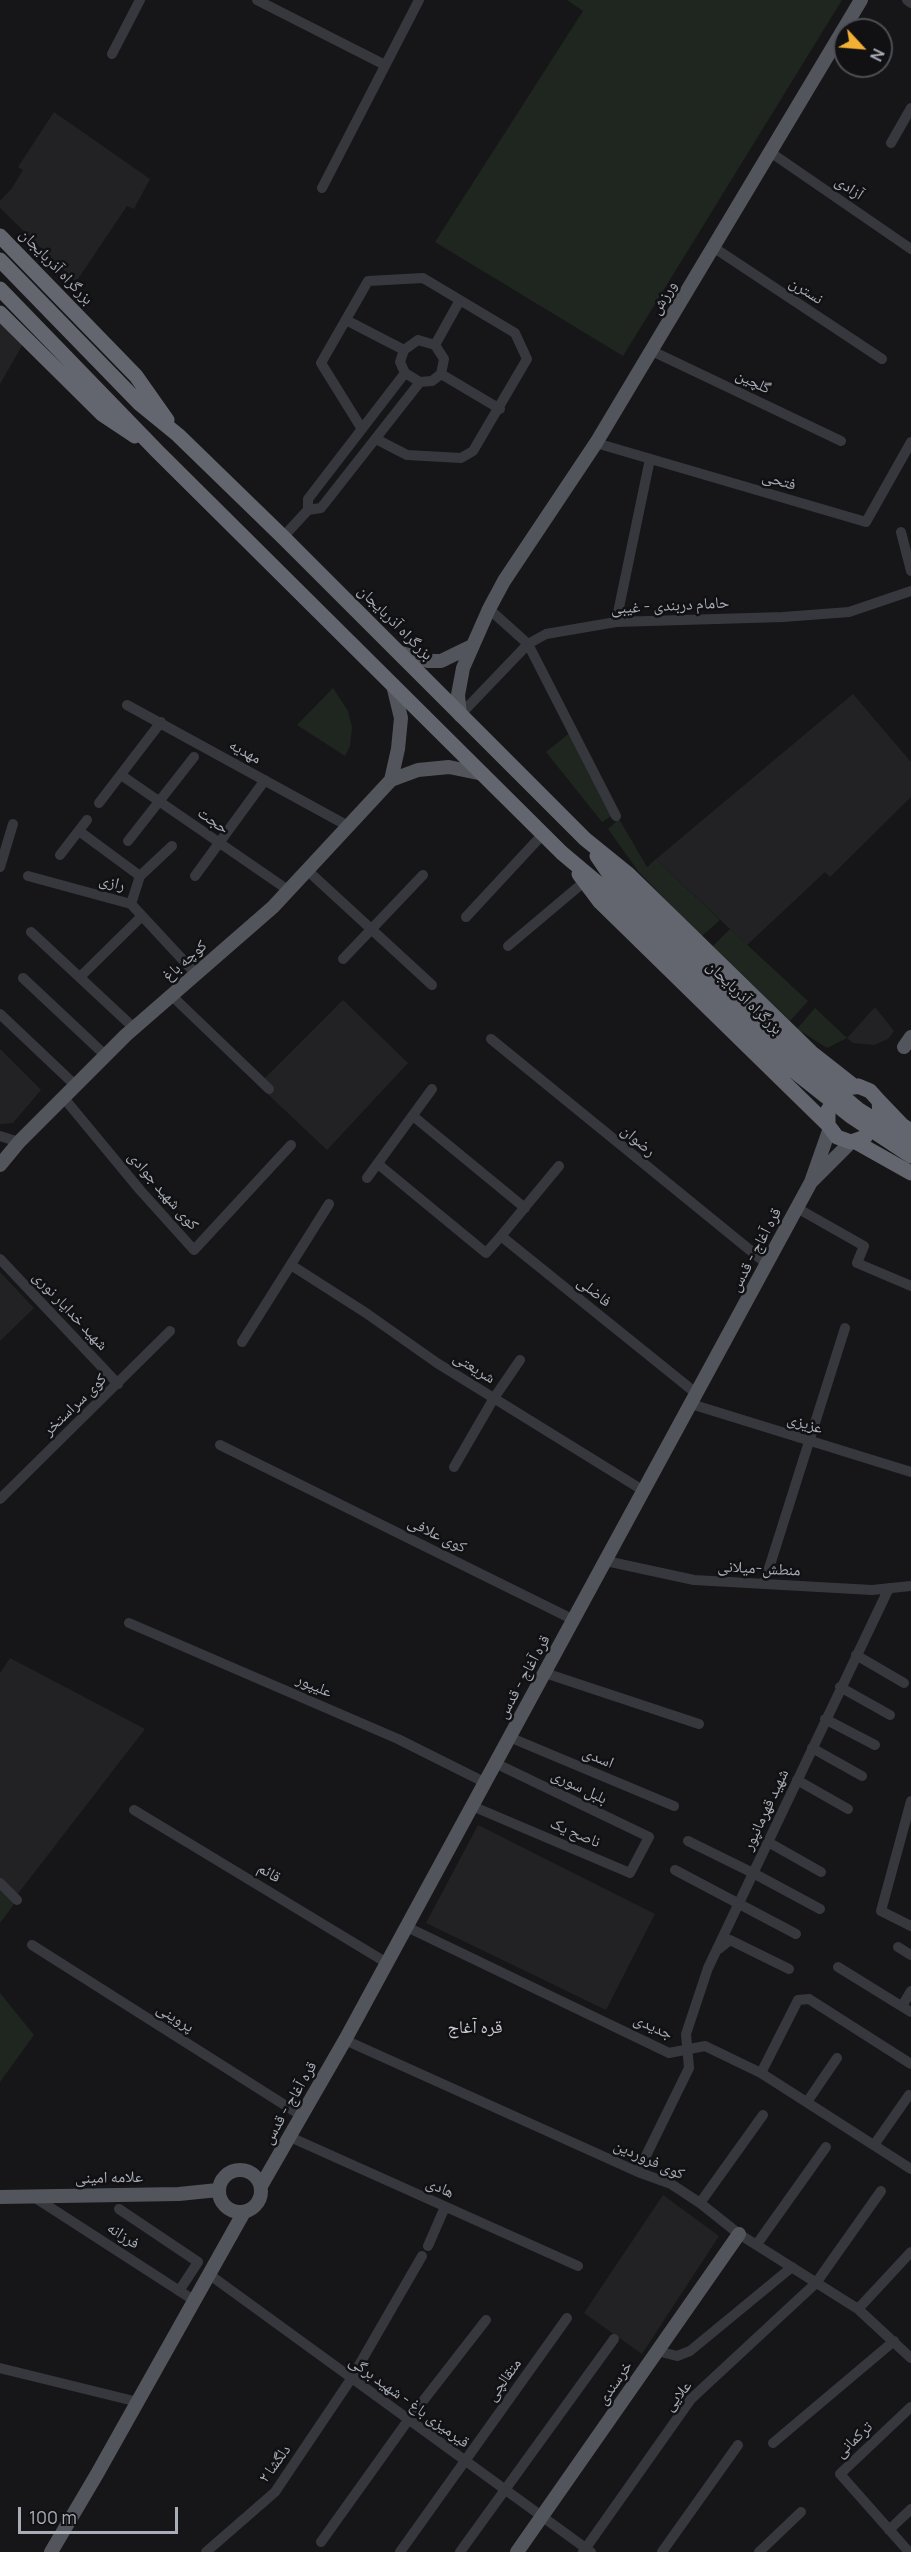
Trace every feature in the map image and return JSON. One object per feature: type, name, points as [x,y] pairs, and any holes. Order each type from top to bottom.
[{"type":"highway","name":"بزرگراه آذربایجان","points":[[0,236],[136,376],[178,435]]},
{"type":"highway","name":"بزرگراه آذربایجان","points":[[0,260],[140,404],[178,435],[284,537],[585,838],[614,880],[803,1062],[852,1118],[909,1166]]},
{"type":"highway","name":"بزرگراه آذربایجان","points":[[0,289],[158,452],[562,853],[859,1110],[911,1142]]},
{"type":"highway","name":"بزرگراه آذربایجان","points":[[0,313],[102,414],[158,452]]},
{"type":"highway","name":"بزرگراه آذربایجان","points":[[562,853],[600,902],[829,1126]]},
{"type":"highway","name":"بزرگراه آذربایجان","points":[[803,1062],[855,1087]]},
{"type":"highway","points":[[784,1083],[797,1085],[808,1078],[814,1067],[803,1062]]},
{"type":"highway","points":[[909,1166],[853,1141],[837,1137],[829,1126],[828,1110],[844,1089],[855,1087],[870,1091],[902,1125],[911,1131]]},
{"type":"highway","points":[[853,1141],[865,1137],[880,1115],[879,1101]]},
{"type":"highway","points":[[909,1166],[901,1159],[903,1148],[911,1142]]},
{"type":"main road","name":"ورزش","points":[[460,715],[458,694],[463,668],[504,581],[596,443],[861,0]]},
{"type":"main road","points":[[398,652],[428,661],[441,661],[472,646]]},
{"type":"main road","points":[[390,780],[398,749],[400,718],[393,685]]},
{"type":"main road","points":[[390,780],[418,770],[449,767],[483,774]]},
{"type":"main road","name":"کوچه باغ","points":[[0,1165],[19,1142],[105,1055],[273,907],[390,780]]},
{"type":"main road","points":[[811,1182],[829,1126]]},
{"type":"main road","points":[[811,1182],[853,1141]]},
{"type":"main road","name":"قره آغاج - قدس","points":[[261,2186],[407,1927],[811,1182]]},
{"type":"main road","points":[[233,2170],[245,2170],[255,2176],[261,2186],[260,2197],[254,2207],[244,2212],[231,2211],[222,2203],[218,2190],[222,2178],[233,2170]]},
{"type":"main road","name":"علامه امینی","points":[[0,2197],[179,2194],[218,2190]]},
{"type":"main road","points":[[51,2552],[210,2276],[244,2212]]},
{"type":"main road","name":"خرسندی","points":[[517,2552],[739,2234]]},
{"type":"street","points":[[112,54],[140,0]]},
{"type":"street","points":[[257,0],[385,65]]},
{"type":"street","points":[[322,188],[420,0]]},
{"type":"street","points":[[906,0],[911,3]]},
{"type":"street","points":[[891,143],[911,108]]},
{"type":"street","name":"آزادی","points":[[770,152],[911,249]]},
{"type":"street","name":"نسترن","points":[[713,247],[882,359]]},
{"type":"street","points":[[362,429],[321,363],[368,281],[423,278],[515,333],[527,359],[500,409],[473,451],[461,458],[407,454],[376,440]]},
{"type":"street","points":[[435,345],[460,300]]},
{"type":"street","points":[[346,320],[405,350]]},
{"type":"street","points":[[418,340],[435,345],[444,359],[441,374],[432,381],[420,382],[405,374],[400,362],[405,350],[418,340]]},
{"type":"street","name":"گلچین","points":[[651,351],[841,441]]},
{"type":"street","points":[[308,510],[308,499],[405,374]]},
{"type":"street","points":[[441,374],[500,409]]},
{"type":"street","points":[[284,537],[308,510],[321,508],[420,382]]},
{"type":"street","name":"فتحی","points":[[596,443],[866,522],[911,442]]},
{"type":"street","points":[[616,622],[650,459]]},
{"type":"street","points":[[902,532],[911,572]]},
{"type":"street","name":"حامام دربندی - غیبی","points":[[460,715],[528,644],[546,634],[616,622],[783,617],[849,612],[911,591]]},
{"type":"street","points":[[489,609],[528,644],[616,816]]},
{"type":"street","name":"مهدیه","points":[[127,705],[348,826]]},
{"type":"street","points":[[99,803],[161,722]]},
{"type":"street","points":[[128,841],[194,757]]},
{"type":"street","name":"حجت","points":[[121,775],[288,891]]},
{"type":"street","points":[[195,876],[265,780]]},
{"type":"street","points":[[60,855],[87,820]]},
{"type":"street","points":[[0,867],[13,824]]},
{"type":"street","points":[[79,831],[140,876]]},
{"type":"street","points":[[466,917],[543,834]]},
{"type":"street","points":[[131,904],[140,876],[172,846]]},
{"type":"street","points":[[308,870],[432,985]]},
{"type":"street","points":[[343,959],[423,874]]},
{"type":"street","name":"رازی","points":[[28,876],[131,904],[196,974]]},
{"type":"street","points":[[508,946],[584,882]]},
{"type":"street","points":[[80,977],[142,916]]},
{"type":"street","points":[[31,932],[134,1028]]},
{"type":"street","points":[[23,978],[105,1055]]},
{"type":"street","points":[[171,995],[270,1089]]},
{"type":"street","points":[[0,1014],[75,1085]]},
{"type":"street","name":"رضوان","points":[[491,1039],[767,1264]]},
{"type":"street","points":[[367,1178],[432,1089]]},
{"type":"street","name":"کوی شهید جوادی","points":[[63,1097],[194,1250],[291,1145]]},
{"type":"street","points":[[413,1116],[525,1208]]},
{"type":"street","points":[[0,1136],[19,1142]]},
{"type":"street","points":[[378,1164],[486,1253],[559,1166]]},
{"type":"street","points":[[242,1342],[329,1204]]},
{"type":"street","points":[[797,1208],[864,1246],[857,1263],[911,1286]]},
{"type":"street","name":"فاضلی","points":[[501,1236],[694,1399]]},
{"type":"street","name":"شهید خدایار نوری","points":[[0,1259],[118,1384]]},
{"type":"street","name":"شریعتی","points":[[291,1265],[366,1313],[436,1363],[644,1491]]},
{"type":"street","points":[[764,1584],[845,1328]]},
{"type":"street","name":"کوی سراستخر","points":[[0,1499],[170,1331]]},
{"type":"street","points":[[454,1467],[494,1398],[520,1360]]},
{"type":"street","name":"عزیزی","points":[[694,1399],[809,1441],[911,1472]]},
{"type":"street","name":"کوی علافی","points":[[220,1445],[574,1620]]},
{"type":"street","name":"منطش-میلانی","points":[[606,1561],[694,1580],[872,1590],[911,1586]]},
{"type":"street","name":"شهید قهرمانپور","points":[[638,2172],[689,2068],[686,2034],[716,1951],[889,1588]]},
{"type":"street","name":"علیپور","points":[[129,1623],[398,1739],[484,1782]]},
{"type":"street","points":[[856,1655],[904,1683]]},
{"type":"street","points":[[545,1673],[699,1724]]},
{"type":"street","points":[[840,1687],[890,1714]]},
{"type":"street","points":[[825,1719],[875,1745]]},
{"type":"street","name":"اسدی","points":[[509,1737],[674,1806]]},
{"type":"street","points":[[812,1748],[862,1776]]},
{"type":"street","name":"بلبل سوری","points":[[495,1763],[649,1837]]},
{"type":"street","points":[[797,1780],[848,1809]]},
{"type":"street","points":[[911,1802],[881,1911],[911,1926]]},
{"type":"street","name":"ناصح یک","points":[[472,1806],[630,1873],[649,1837]]},
{"type":"street","name":"قائم","points":[[134,1810],[387,1963]]},
{"type":"street","points":[[688,1841],[820,1910]]},
{"type":"street","points":[[768,1842],[821,1872]]},
{"type":"street","points":[[675,1870],[796,1934]]},
{"type":"street","points":[[0,1883],[17,1900]]},
{"type":"street","name":"جدیدی","points":[[407,1927],[669,2053],[705,2046],[761,2073],[911,2169]]},
{"type":"street","points":[[716,1951],[730,1940],[789,1969]]},
{"type":"street","name":"پروینی","points":[[32,1945],[302,2116]]},
{"type":"street","points":[[898,1947],[911,1955]]},
{"type":"street","points":[[838,1967],[906,2009],[911,1991]]},
{"type":"street","points":[[761,2073],[798,2000],[809,1999],[911,2064]]},
{"type":"street","name":"کوی فروردین","points":[[345,2040],[638,2172],[671,2184],[700,2203],[739,2234],[858,2309],[911,2358]]},
{"type":"street","points":[[807,2102],[837,2058]]},
{"type":"street","points":[[874,2145],[909,2095]]},
{"type":"street","points":[[700,2203],[763,2115]]},
{"type":"street","name":"هادی","points":[[290,2137],[578,2266]]},
{"type":"street","points":[[757,2244],[826,2147]]},
{"type":"street","name":"علایی","points":[[586,2551],[691,2399],[816,2283],[881,2191]]},
{"type":"street","name":"فرزانه","points":[[34,2196],[195,2301]]},
{"type":"street","name":"دلگشا ۲","points":[[206,2552],[275,2492],[351,2379],[425,2251],[445,2206]]},
{"type":"street","points":[[119,2209],[198,2262],[179,2291]]},
{"type":"street","points":[[858,2309],[911,2252]]},
{"type":"street","points":[[657,2351],[677,2356],[690,2351],[792,2267]]},
{"type":"street","name":"قیرمیزی باغ - شهید برگی","points":[[210,2276],[542,2516],[586,2551]]},
{"type":"street","name":"متقالچی","points":[[400,2552],[567,2318]]},
{"type":"street","points":[[321,2542],[409,2419],[486,2320]]},
{"type":"street","points":[[460,2552],[614,2339]]},
{"type":"street","points":[[773,2443],[894,2341]]},
{"type":"street","points":[[0,2368],[138,2402]]},
{"type":"street","name":"ترکمانی","points":[[909,2552],[840,2474],[911,2407]]},
{"type":"street","points":[[662,2552],[738,2445]]},
{"type":"street","points":[[889,2530],[911,2509]]},
{"type":"street","points":[[759,2552],[801,2512]]},
{"type":"shaded area","points":[[567,0],[842,0],[623,356],[435,242],[583,11]]},
{"type":"shaded area","points":[[54,112],[150,179],[134,209],[127,206],[76,282],[0,208],[0,201],[12,188],[23,170],[18,167]]},
{"type":"shaded area","points":[[0,323],[23,344],[0,384]]},
{"type":"shaded area","points":[[333,688],[348,711],[352,727],[350,746],[345,756],[297,725]]},
{"type":"shaded area","points":[[853,694],[911,762],[911,797],[830,877],[825,872],[747,945],[656,859]]},
{"type":"shaded area","points":[[572,731],[615,814],[602,822],[546,752]]},
{"type":"shaded area","points":[[619,819],[647,867],[656,859],[720,920],[701,937],[638,871],[608,829]]},
{"type":"shaded area","points":[[730,929],[808,1001],[790,1021],[713,946]]},
{"type":"shaded area","points":[[343,1000],[408,1063],[327,1150],[258,1085]]},
{"type":"shaded area","points":[[875,1007],[894,1031],[888,1039],[874,1045],[853,1043],[847,1038]]},
{"type":"shaded area","points":[[815,1008],[847,1038],[827,1048],[797,1029]]},
{"type":"shaded area","points":[[0,1049],[41,1090],[13,1123],[0,1124]]},
{"type":"shaded area","points":[[0,1272],[34,1308],[0,1341]]},
{"type":"shaded area","points":[[10,1658],[145,1729],[17,1895],[0,1880],[0,1673]]},
{"type":"shaded area","points":[[478,1825],[655,1914],[606,2010],[426,1923]]},
{"type":"shaded area","points":[[0,1885],[17,1900],[0,1923]]},
{"type":"shaded area","points":[[0,1993],[34,2035],[0,2082]]},
{"type":"shaded area","points":[[663,2195],[719,2236],[642,2354],[584,2313]]},
{"type":"district","name":"قره آغاج","points":[[475,2028]]}]
